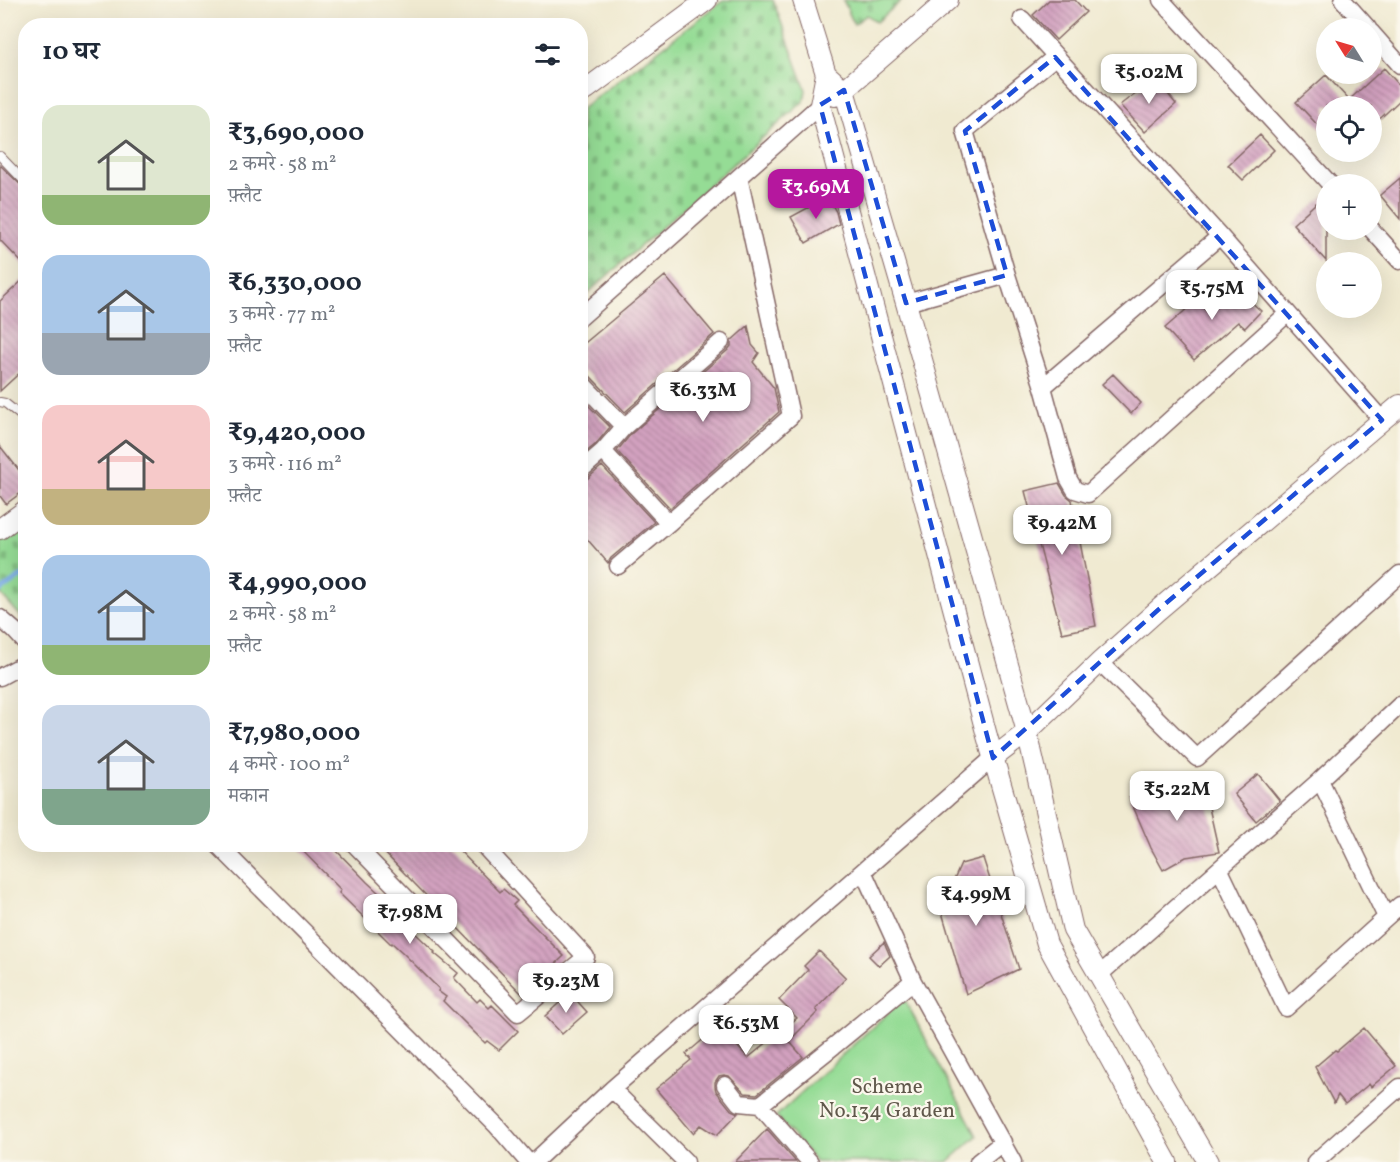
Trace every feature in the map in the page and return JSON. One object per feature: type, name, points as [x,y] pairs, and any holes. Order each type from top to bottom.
[{"type":"street","points":[[588,88],[707,0]]},
{"type":"street","points":[[803,0],[826,74],[820,105],[993,758],[1047,944],[1167,1162]]},
{"type":"street","points":[[588,311],[820,105],[844,90],[948,0]]},
{"type":"street","points":[[1161,0],[1321,174]]},
{"type":"street","points":[[1343,0],[1359,18]]},
{"type":"street","points":[[1022,20],[1220,236],[1382,420]]},
{"type":"street","points":[[1382,44],[1400,64]]},
{"type":"street","points":[[1055,57],[965,131],[1043,387],[1068,478],[1075,490],[1088,494],[1287,314]]},
{"type":"street","points":[[826,74],[844,90],[906,303],[1027,732],[1073,930],[1208,1162]]},
{"type":"street","points":[[618,566],[791,416],[739,177]]},
{"type":"street","points":[[1043,387],[1220,236]]},
{"type":"street","points":[[1381,240],[1400,261]]},
{"type":"street","points":[[906,303],[1007,275]]},
{"type":"street","points":[[588,464],[624,427],[721,342]]},
{"type":"street","points":[[588,389],[624,427]]},
{"type":"street","points":[[534,1162],[612,1089],[993,758],[1027,732],[1158,610],[1400,405]]},
{"type":"street","points":[[603,450],[669,523]]},
{"type":"street","points":[[0,530],[18,516]]},
{"type":"street","points":[[1100,662],[1197,758],[1400,574]]},
{"type":"street","points":[[0,618],[18,635]]},
{"type":"street","points":[[0,677],[18,667]]},
{"type":"street","points":[[1099,975],[1220,870],[1400,705]]},
{"type":"street","points":[[1320,780],[1386,917]]},
{"type":"street","points":[[225,852],[495,1125],[528,1162]]},
{"type":"street","points":[[362,852],[518,1013],[586,957],[489,852]]},
{"type":"street","points":[[1220,870],[1286,1008],[1400,905]]},
{"type":"street","points":[[863,871],[913,981],[1013,1162]]},
{"type":"street","points":[[760,1105],[913,981]]},
{"type":"street","points":[[725,1085],[740,1103],[760,1105],[810,1162]]},
{"type":"street","points":[[1315,1162],[1400,1087]]},
{"type":"street","points":[[612,1089],[686,1162]]},
{"type":"street","points":[[978,1162],[1003,1142]]},
{"type":"lane","points":[[0,156],[18,175]]},
{"type":"lane","points":[[0,402],[5,403],[18,414]]},
{"type":"highlighted area","points":[[1055,57],[1382,420],[1158,610],[993,758],[820,105],[844,90],[906,303],[1007,275],[965,131]]},
{"type":"green space","points":[[724,0],[773,0],[806,90],[804,101],[588,293],[588,104]]},
{"type":"green space","points":[[843,0],[902,0],[877,22],[867,15],[854,24]]},
{"type":"green space","points":[[18,524],[18,613],[0,593],[0,539]]},
{"type":"green space","name":"Scheme No.134 Garden","points":[[904,998],[977,1136],[948,1162],[816,1162],[776,1116]]},
{"type":"building","points":[[1049,0],[1075,0],[1086,12],[1056,40],[1033,15]]},
{"type":"building","points":[[1384,68],[1400,86],[1400,100],[1382,117],[1382,96],[1353,96],[1366,84],[1382,84]]},
{"type":"building","points":[[1155,78],[1176,104],[1145,132],[1120,105]]},
{"type":"building","points":[[1316,84],[1334,84],[1345,96],[1316,96],[1316,123],[1296,102]]},
{"type":"building","points":[[1260,135],[1274,150],[1243,180],[1228,165]]},
{"type":"building","points":[[0,165],[18,182],[18,259],[0,240]]},
{"type":"building","points":[[1400,178],[1400,219],[1382,197],[1382,193]]},
{"type":"building","points":[[828,197],[839,224],[806,243],[791,217]]},
{"type":"building","points":[[1316,203],[1316,240],[1326,240],[1326,252],[1318,252],[1293,224]]},
{"type":"building","points":[[665,276],[714,334],[625,412],[588,374],[588,340]]},
{"type":"building","points":[[18,284],[18,374],[0,391],[0,301]]},
{"type":"building","points":[[1232,284],[1261,311],[1245,328],[1238,322],[1194,360],[1165,328],[1197,300],[1206,311]]},
{"type":"building","points":[[748,326],[752,345],[759,353],[753,362],[774,388],[779,412],[670,508],[617,451],[631,434],[728,350],[731,341]]},
{"type":"building","points":[[1113,374],[1141,403],[1131,414],[1102,384]]},
{"type":"building","points":[[588,405],[610,427],[588,450]]},
{"type":"building","points":[[0,446],[18,469],[18,495],[6,504],[0,496]]},
{"type":"building","points":[[602,466],[654,522],[608,563],[588,540],[588,478]]},
{"type":"building","points":[[1059,483],[1072,500],[1096,626],[1062,633],[1025,491]]},
{"type":"building","points":[[1258,774],[1280,801],[1256,821],[1234,794]]},
{"type":"building","points":[[1202,776],[1219,852],[1186,857],[1163,870],[1129,797],[1161,787],[1165,795]]},
{"type":"building","points":[[304,852],[338,852],[394,907],[391,910],[434,953],[458,973],[454,978],[477,1002],[480,999],[489,1008],[492,1005],[518,1031],[499,1050],[487,1041],[485,1043],[443,1001],[446,997],[438,991],[439,989],[339,893],[341,890]]},
{"type":"building","points":[[384,852],[461,852],[500,892],[503,889],[517,901],[513,905],[564,956],[523,995]]},
{"type":"building","points":[[983,858],[1019,969],[966,994],[934,885],[954,880],[961,864]]},
{"type":"building","points":[[884,942],[890,956],[879,966],[869,956]]},
{"type":"building","points":[[819,951],[846,978],[816,1009],[818,1012],[789,1041],[803,1057],[757,1094],[745,1093],[729,1076],[719,1076],[715,1082],[716,1091],[731,1110],[738,1113],[717,1135],[701,1125],[693,1133],[656,1089],[691,1060],[686,1054],[719,1026],[748,1058],[797,1018],[779,1000],[808,970],[804,966]]},
{"type":"building","points":[[570,993],[587,1012],[562,1034],[545,1016]]},
{"type":"building","points":[[1364,1028],[1396,1066],[1371,1087],[1369,1084],[1345,1104],[1338,1095],[1334,1103],[1315,1067]]},
{"type":"building","points":[[767,1129],[796,1162],[735,1162]]},
{"type":"waterway","points":[[0,591],[18,579]]}]
